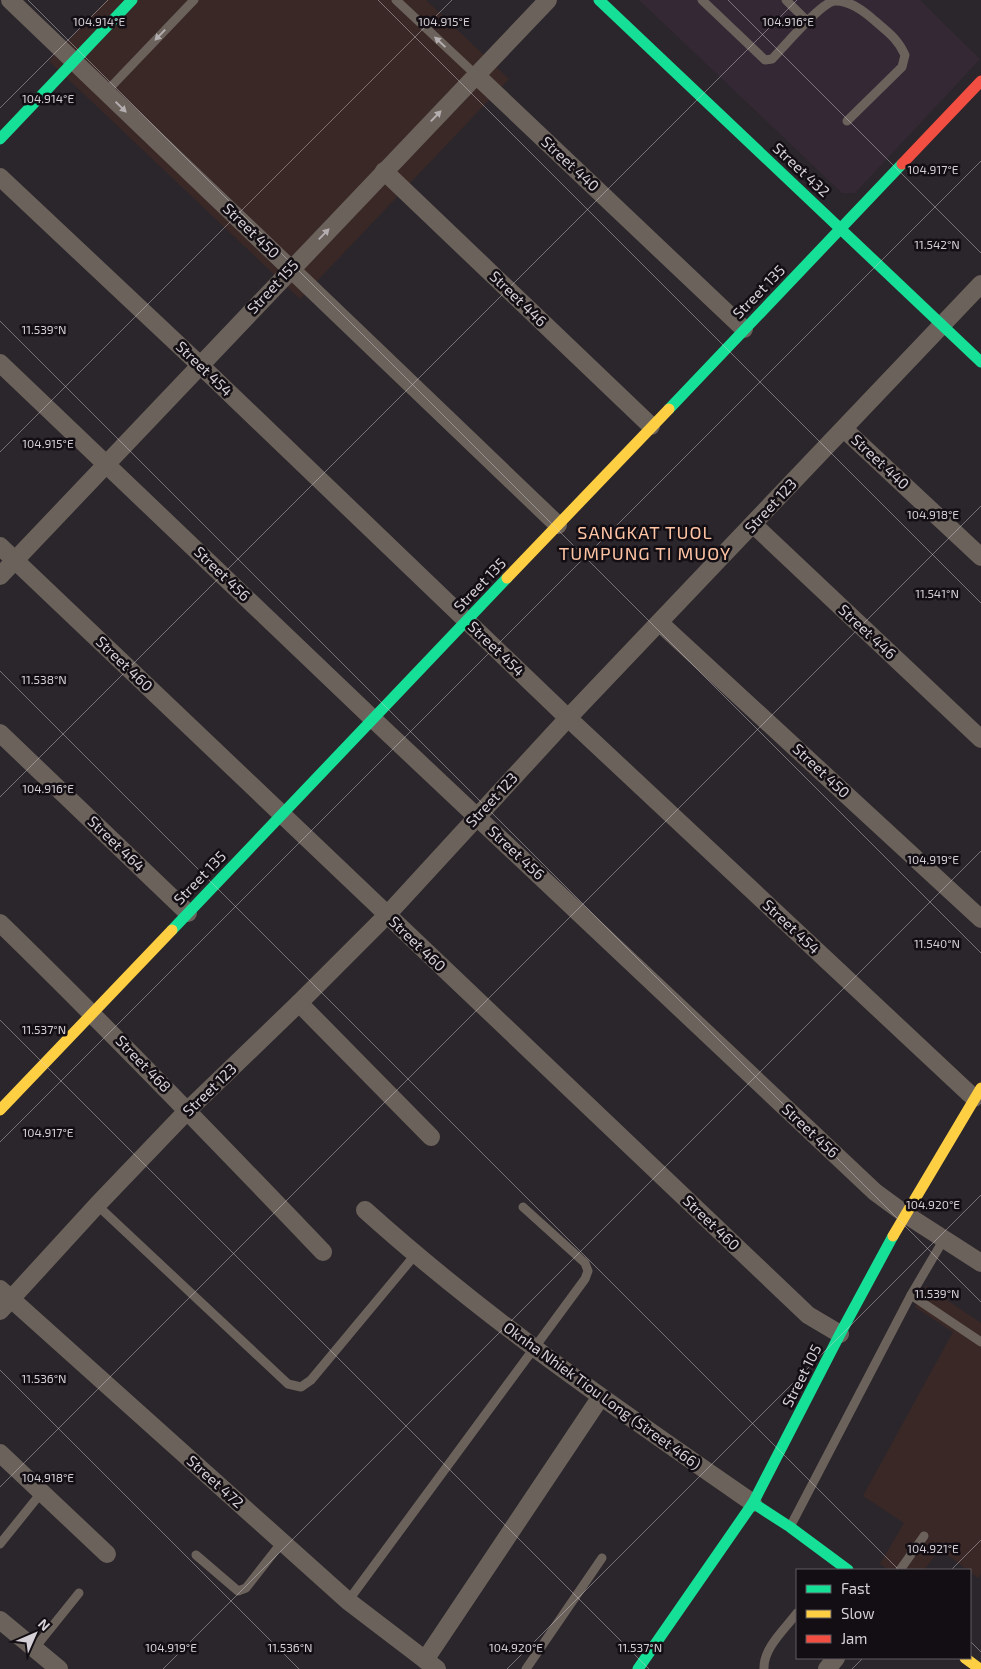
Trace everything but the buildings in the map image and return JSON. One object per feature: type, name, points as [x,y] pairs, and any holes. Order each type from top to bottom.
[{"type":"street","name":"Street 450","points":[[10,0],[558,525]]},
{"type":"street","points":[[0,139],[132,0]]},
{"type":"street","name":"Street 155","points":[[0,576],[290,269],[548,0]]},
{"type":"street","name":"Street 432","points":[[600,0],[981,362]]},
{"type":"street","name":"Street 440","points":[[476,75],[744,329]]},
{"type":"street","name":"Street 135","points":[[0,1108],[981,81]]},
{"type":"street","name":"Street 446","points":[[384,171],[651,426]]},
{"type":"street","name":"Street 454","points":[[0,177],[200,365],[568,718],[978,1093]]},
{"type":"street","name":"Street 123","points":[[4,1300],[188,1110],[300,1003],[387,915],[568,718],[754,525],[981,284]]},
{"type":"street","name":"Street 456","points":[[0,363],[373,719],[875,1192],[981,1263]]},
{"type":"street","name":"Street 440","points":[[844,429],[981,557]]},
{"type":"street","name":"Street 446","points":[[754,525],[981,739]]},
{"type":"street","name":"Street 460","points":[[0,546],[808,1315],[840,1334]]},
{"type":"street","name":"Street 450","points":[[660,623],[981,919]]},
{"type":"street","name":"Street 464","points":[[0,733],[188,913]]},
{"type":"street","name":"Street 468","points":[[0,923],[188,1110],[323,1252]]},
{"type":"street","points":[[300,1003],[431,1137]]},
{"type":"street","name":"Street 105","points":[[638,1669],[758,1506],[840,1334],[910,1217],[978,1093]]},
{"type":"street","name":"Oknha Nhiek Tiou Long (Street 466)","points":[[365,1210],[415,1255],[600,1398],[786,1524],[847,1569]]},
{"type":"street","name":"Street 472","points":[[4,1300],[348,1601],[431,1665]]},
{"type":"street","points":[[431,1665],[600,1398]]},
{"type":"street","points":[[0,1453],[107,1554]]},
{"type":"street","points":[[0,1620],[58,1669]]},
{"type":"street","points":[[827,1669],[835,1659]]},
{"type":"street","points":[[966,1659],[980,1669]]},
{"type":"lane","points":[[106,92],[194,0]]},
{"type":"lane","name":"Street 440","points":[[396,0],[476,75]]},
{"type":"lane","points":[[702,0],[765,60],[772,59],[807,21],[833,1],[844,1],[860,8],[899,42],[905,55],[902,67],[848,121]]},
{"type":"lane","points":[[786,0],[807,21]]},
{"type":"lane","points":[[96,1205],[288,1384],[301,1387],[311,1380],[415,1255]]},
{"type":"lane","points":[[348,1601],[534,1348],[588,1271],[585,1264],[522,1207]]},
{"type":"lane","points":[[786,1524],[911,1295],[940,1236]]},
{"type":"lane","points":[[911,1295],[981,1342]]},
{"type":"lane","points":[[0,1544],[41,1493]]},
{"type":"lane","points":[[901,1569],[924,1536]]},
{"type":"lane","points":[[196,1555],[238,1591],[246,1588],[282,1542]]},
{"type":"lane","points":[[526,1669],[602,1558]]},
{"type":"lane","points":[[34,1648],[78,1593]]},
{"type":"lane","points":[[764,1669],[764,1660],[770,1648],[796,1614]]},
{"type":"shaded area","points":[[107,0],[426,0],[509,79],[300,299],[49,61]]},
{"type":"shaded area","points":[[639,0],[920,0],[980,59],[855,193],[842,193]]},
{"type":"shaded area","points":[[926,1286],[981,1323],[981,1574],[978,1578],[971,1573],[971,1569],[966,1569],[940,1549],[925,1569],[888,1569],[880,1564],[904,1523],[863,1496],[953,1332],[915,1307]]},
{"type":"traffic: fast","points":[[0,139],[132,0]]},
{"type":"traffic: fast","points":[[599,0],[981,362]]},
{"type":"traffic: fast","points":[[669,409],[902,164]]},
{"type":"traffic: fast","points":[[172,930],[507,578]]},
{"type":"traffic: fast","points":[[638,1669],[753,1503],[893,1236]]},
{"type":"traffic: fast","points":[[753,1503],[790,1527],[847,1569]]},
{"type":"traffic: slow","points":[[507,578],[669,409]]},
{"type":"traffic: slow","points":[[0,1110],[172,930]]},
{"type":"traffic: slow","points":[[893,1236],[981,1088]]},
{"type":"traffic: slow","points":[[966,1659],[980,1669]]},
{"type":"traffic: jam","points":[[902,164],[981,81]]},
{"type":"district","name":"SANGKAT TUOL TUMPUNG TI MUOY","points":[[645,543]]}]
